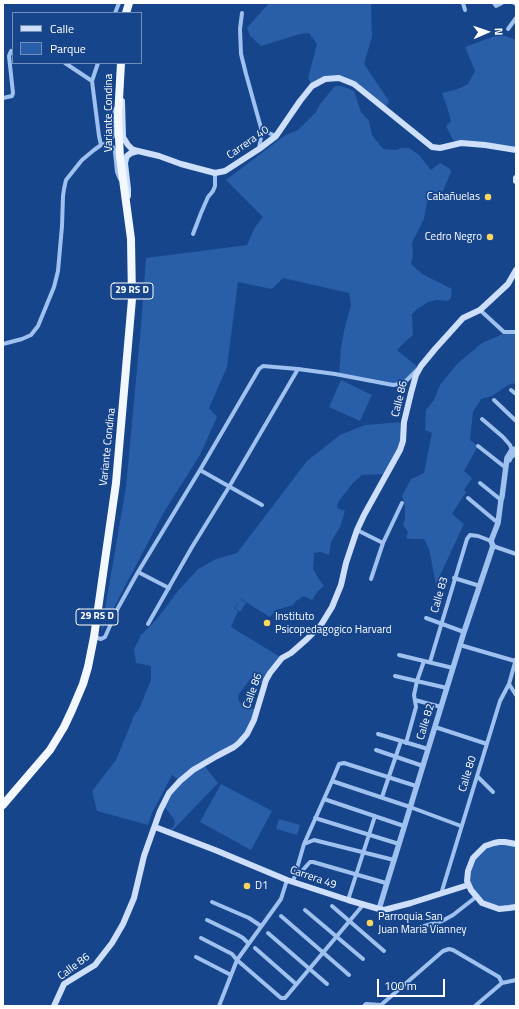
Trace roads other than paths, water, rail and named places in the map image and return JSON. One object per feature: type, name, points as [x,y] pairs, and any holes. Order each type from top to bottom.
[{"type":"highway","name":"Variante Condina","points":[[3,806],[50,750],[64,727],[83,684],[94,638],[104,560],[114,502],[132,299],[131,239],[124,190],[118,117],[121,64]]},
{"type":"main road","name":"Carrera 40","points":[[215,173],[225,171],[276,136],[312,86],[325,79],[339,78],[354,84],[432,147],[440,148],[462,143],[516,150]]},
{"type":"main road","points":[[119,95],[122,103],[123,137],[132,149],[138,152],[159,156],[181,164],[215,173]]},
{"type":"main road","points":[[127,210],[128,189],[125,163],[127,156],[131,153],[138,152]]},
{"type":"main road","name":"Calle 86","points":[[54,1006],[64,984],[98,962],[120,930],[131,908],[144,856],[160,811],[169,793],[176,784],[193,770],[239,743],[247,734],[254,720],[266,680],[270,673],[282,658],[291,653],[307,640],[321,625],[332,607],[341,585],[346,562],[357,530],[400,450],[403,441],[404,422],[411,393],[416,376],[421,366],[434,349],[463,318],[480,310],[508,284],[516,270]]},
{"type":"main road","name":"Carrera 49","points":[[155,827],[287,880],[378,909],[384,910],[468,885]]},
{"type":"main road","points":[[516,844],[505,842],[485,846],[473,858],[468,871],[467,881],[470,890],[482,903],[499,909],[516,907]]},
{"type":"street","points":[[463,3],[465,10]]},
{"type":"street","points":[[494,3],[496,6],[502,3]]},
{"type":"street","points":[[242,13],[240,29],[241,54],[261,128],[259,149]]},
{"type":"street","points":[[508,29],[516,18]]},
{"type":"street","points":[[3,98],[12,96],[13,93],[9,56],[12,51]]},
{"type":"street","points":[[66,64],[92,81]]},
{"type":"street","points":[[98,64],[92,81],[99,136],[103,145]]},
{"type":"street","points":[[3,344],[31,335],[38,326],[54,287],[58,271],[63,196],[66,180],[82,160],[94,150],[111,140],[113,136],[115,107],[119,95]]},
{"type":"street","points":[[261,128],[276,136]]},
{"type":"street","points":[[103,145],[113,147],[117,172],[124,190]]},
{"type":"street","points":[[193,234],[208,197],[215,186],[215,173]]},
{"type":"street","points":[[480,310],[504,332],[516,332]]},
{"type":"street","points":[[94,638],[101,639],[105,637],[118,608],[138,572],[259,369],[263,366],[335,374],[393,385],[401,384],[406,381],[421,366]]},
{"type":"street","points":[[148,624],[192,547],[298,370]]},
{"type":"street","points":[[511,390],[516,394]]},
{"type":"street","points":[[494,400],[516,420]]},
{"type":"street","points":[[478,446],[506,467],[515,451],[503,437],[482,419]]},
{"type":"street","name":"Calle 82","points":[[378,909],[464,632],[480,586],[498,523],[506,467]]},
{"type":"street","points":[[200,470],[262,505]]},
{"type":"street","points":[[480,483],[501,500]]},
{"type":"street","points":[[468,498],[498,523]]},
{"type":"street","points":[[371,579],[382,543],[402,502]]},
{"type":"street","points":[[357,530],[382,543]]},
{"type":"street","name":"Calle 83","points":[[430,662],[454,578],[467,539],[470,535],[478,536],[492,543]]},
{"type":"street","points":[[492,543],[515,553]]},
{"type":"street","points":[[138,572],[169,588]]},
{"type":"street","points":[[454,578],[480,586]]},
{"type":"street","points":[[426,618],[464,632]]},
{"type":"street","points":[[460,645],[516,660]]},
{"type":"street","points":[[399,655],[453,668]]},
{"type":"street","name":"Calle 80","points":[[441,894],[500,701],[509,684],[516,660]]},
{"type":"street","points":[[406,742],[416,707],[414,695],[417,681],[424,661]]},
{"type":"street","points":[[395,676],[447,688]]},
{"type":"street","points":[[509,684],[516,695]]},
{"type":"street","points":[[415,700],[441,707]]},
{"type":"street","points":[[435,727],[487,744]]},
{"type":"street","points":[[378,734],[428,749]]},
{"type":"street","points":[[382,797],[401,741]]},
{"type":"street","points":[[376,750],[423,766]]},
{"type":"street","points":[[293,882],[304,844],[339,764],[344,763],[416,786]]},
{"type":"street","points":[[477,776],[493,792]]},
{"type":"street","points":[[332,781],[382,797],[462,826]]},
{"type":"street","points":[[324,799],[404,826]]},
{"type":"street","points":[[348,900],[375,816]]},
{"type":"street","points":[[315,818],[398,844]]},
{"type":"street","points":[[304,844],[311,841],[318,841],[394,860]]},
{"type":"street","points":[[295,875],[302,871],[310,862],[313,862],[386,883]]},
{"type":"street","points":[[218,1006],[237,960],[281,899],[287,880]]},
{"type":"street","points":[[417,928],[442,921],[453,915],[476,897]]},
{"type":"street","points":[[212,902],[249,918],[261,926]]},
{"type":"street","points":[[201,938],[232,954],[281,998],[285,998],[363,905]]},
{"type":"street","points":[[332,906],[384,951]]},
{"type":"street","points":[[305,910],[363,959]]},
{"type":"street","points":[[281,916],[349,975]]},
{"type":"street","points":[[207,920],[238,934],[248,943]]},
{"type":"street","points":[[268,933],[327,984]]},
{"type":"street","points":[[255,948],[296,984]]},
{"type":"street","points":[[364,1006],[366,1004],[381,1004],[443,951],[450,949],[499,977],[502,983]]},
{"type":"street","points":[[196,957],[231,974]]},
{"type":"street","points":[[475,1006],[502,983],[516,980]]},
{"type":"place","name":"Cabañuelas","points":[[488,197]]},
{"type":"place","name":"Cedro Negro","points":[[490,237]]},
{"type":"place","name":"Instituto Psicopedagogico Harvard","points":[[267,623]]},
{"type":"place","name":"D1","points":[[247,886]]},
{"type":"place","name":"Parroquia San Juan Maria Vianney","points":[[370,923]]}]
